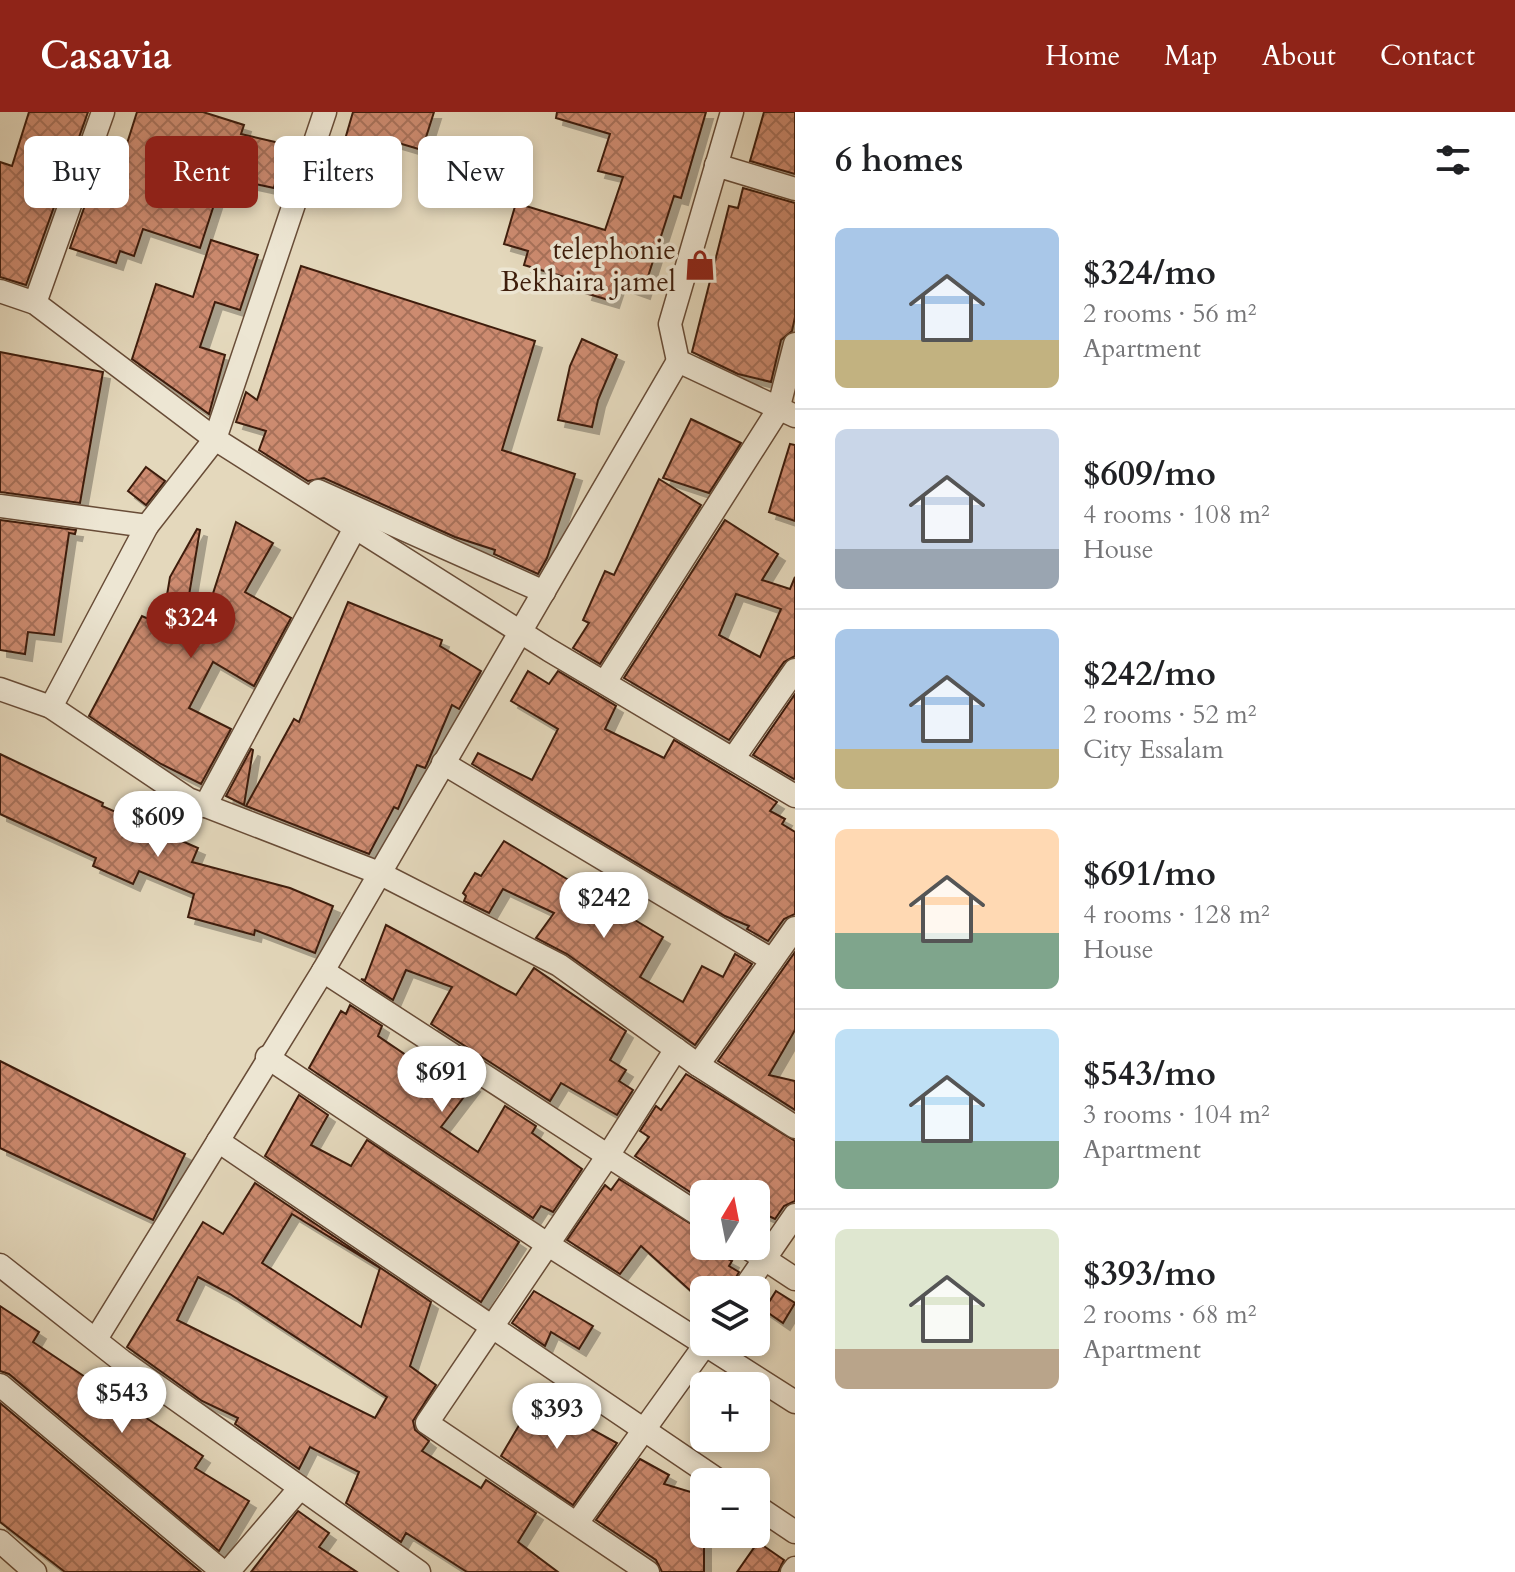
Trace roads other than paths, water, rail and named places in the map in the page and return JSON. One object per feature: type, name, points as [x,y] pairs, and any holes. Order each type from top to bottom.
[{"type":"street","points":[[35,303],[103,112]]},
{"type":"street","points":[[51,707],[147,526],[215,439],[325,112]]},
{"type":"street","points":[[96,1339],[267,1057],[323,971],[678,361],[670,324],[732,112]]},
{"type":"street","points":[[716,165],[795,189]]},
{"type":"street","points":[[0,291],[35,303],[243,457],[520,632],[795,796]]},
{"type":"street","points":[[605,682],[786,413],[795,344]]},
{"type":"street","points":[[678,361],[786,413]]},
{"type":"street","points":[[243,457],[544,592]]},
{"type":"street","points":[[0,506],[147,526]]},
{"type":"street","points":[[205,806],[355,528]]},
{"type":"street","points":[[733,759],[795,670]]},
{"type":"street","points":[[0,689],[51,707],[188,799],[379,873],[559,965],[698,1065],[795,1127]]},
{"type":"street","points":[[443,763],[772,960]]},
{"type":"street","points":[[698,1065],[795,928]]},
{"type":"street","points":[[323,971],[690,1209]]},
{"type":"street","points":[[648,1572],[427,1423],[609,1154],[676,1049]]},
{"type":"street","points":[[267,1057],[547,1244],[690,1333]]},
{"type":"street","points":[[218,1141],[700,1468]]},
{"type":"street","points":[[770,1238],[795,1215]]},
{"type":"street","points":[[767,1260],[795,1279]]},
{"type":"street","points":[[0,1265],[96,1339],[419,1572]]},
{"type":"street","points":[[577,1523],[696,1356]]},
{"type":"street","points":[[726,1356],[795,1402]]},
{"type":"street","points":[[0,1385],[226,1572],[300,1488]]},
{"type":"street","points":[[770,1515],[795,1532]]},
{"type":"street","points":[[0,1541],[35,1572]]},
{"type":"place","name":"telephonie Bekhaira jamel","points":[[700,265]]}]
